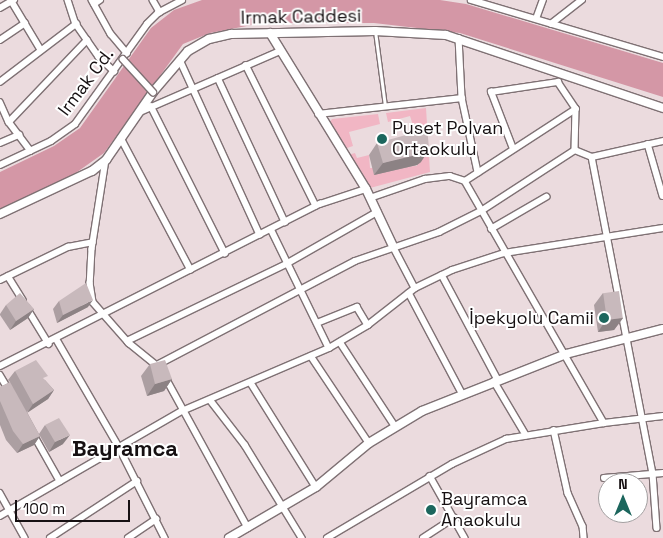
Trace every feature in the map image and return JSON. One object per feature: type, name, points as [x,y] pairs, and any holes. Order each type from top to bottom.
[{"type":"street","points":[[0,8],[12,0],[41,50]]},
{"type":"street","points":[[68,0],[76,24],[99,58],[114,71]]},
{"type":"street","points":[[100,0],[93,2],[111,34],[127,53]]},
{"type":"street","points":[[153,0],[160,12]]},
{"type":"street","name":"Irmak Cd.","points":[[0,165],[31,151],[75,124],[147,24],[160,12],[182,0]]},
{"type":"street","points":[[471,0],[663,57]]},
{"type":"street","points":[[536,19],[543,0]]},
{"type":"street","points":[[551,24],[582,0]]},
{"type":"street","points":[[0,40],[25,23]]},
{"type":"street","points":[[0,82],[76,24]]},
{"type":"street","name":"Irmak Caddesi","points":[[0,214],[92,171],[106,160],[154,92],[188,51],[209,38],[231,34],[375,31],[459,38],[663,108]]},
{"type":"street","points":[[270,33],[317,114],[366,189],[415,288]]},
{"type":"street","points":[[459,38],[462,98],[478,172]]},
{"type":"street","points":[[9,122],[87,40]]},
{"type":"street","points":[[140,112],[280,51]]},
{"type":"street","points":[[122,58],[154,92]]},
{"type":"street","points":[[180,60],[260,235]]},
{"type":"street","points":[[246,65],[316,206]]},
{"type":"street","points":[[218,78],[285,222]]},
{"type":"street","points":[[513,149],[491,92],[558,82],[576,109],[575,150]]},
{"type":"street","points":[[317,114],[462,98]]},
{"type":"street","points":[[0,104],[9,122],[31,151]]},
{"type":"street","points":[[152,106],[225,253]]},
{"type":"street","points":[[465,181],[576,109]]},
{"type":"street","points":[[0,143],[19,135]]},
{"type":"street","points":[[121,138],[191,270]]},
{"type":"street","points":[[575,150],[592,157],[663,141]]},
{"type":"street","points":[[648,144],[663,196]]},
{"type":"street","points":[[157,365],[355,261],[393,246],[439,232],[481,211],[575,150]]},
{"type":"street","points":[[592,157],[609,237],[653,474],[657,528]]},
{"type":"street","points":[[106,160],[93,242],[90,284],[93,302],[103,316],[127,341],[157,365],[248,528]]},
{"type":"street","points":[[370,198],[426,179],[450,176],[465,181],[504,253],[566,354],[604,423]]},
{"type":"street","points":[[0,366],[57,340],[316,206],[366,189]]},
{"type":"street","points":[[491,229],[546,196]]},
{"type":"street","points":[[127,341],[288,264],[377,212]]},
{"type":"street","points":[[271,228],[329,348]]},
{"type":"street","points":[[0,516],[182,411],[211,401],[340,342],[368,325],[415,288],[442,274],[504,253],[663,228]]},
{"type":"street","points":[[0,280],[68,247],[93,242]]},
{"type":"street","points":[[442,274],[496,381],[526,435]]},
{"type":"street","points":[[8,276],[49,344]]},
{"type":"street","points":[[409,293],[462,393]]},
{"type":"street","points":[[317,323],[357,306],[368,325]]},
{"type":"street","points":[[229,538],[316,487],[369,443],[395,426],[462,393],[566,354],[663,329]]},
{"type":"street","points":[[57,340],[119,447],[165,538]]},
{"type":"street","points":[[340,342],[395,426]]},
{"type":"street","points":[[311,356],[369,443]]},
{"type":"street","points":[[0,375],[14,399]]},
{"type":"street","points":[[251,383],[316,487]]},
{"type":"street","points":[[211,401],[245,445],[302,538]]},
{"type":"street","points":[[327,538],[430,476],[506,439],[554,430],[663,416]]},
{"type":"street","points":[[28,424],[60,481]]},
{"type":"street","points":[[554,430],[568,493],[583,526],[584,538]]},
{"type":"street","points":[[648,474],[663,473]]},
{"type":"street","points":[[430,476],[465,538]]},
{"type":"street","points":[[50,538],[137,481]]},
{"type":"street","points":[[0,493],[24,538]]},
{"type":"street","points":[[424,538],[454,518]]},
{"type":"street","points":[[128,538],[156,519]]},
{"type":"lane","points":[[375,31],[385,106]]},
{"type":"shaded area","points":[[202,0],[440,0],[466,4],[663,63],[663,97],[460,33],[374,23],[262,23],[210,33],[183,44],[104,153],[70,177],[0,209],[0,172],[54,146],[80,128],[151,28],[174,10]]},
{"type":"shaded area","points":[[426,108],[430,172],[370,188],[348,155],[355,153],[357,158],[369,155],[370,168],[417,166],[418,141],[410,116],[388,122],[386,113]]},
{"type":"shaded area","points":[[378,114],[380,124],[349,132],[353,146],[344,149],[329,123],[332,119]]},
{"type":"building","points":[[424,130],[428,137],[429,150],[425,153],[383,163],[377,143]]},
{"type":"building","points":[[86,283],[93,300],[63,315],[59,301]]},
{"type":"building","points":[[619,291],[623,318],[607,320],[603,293]]},
{"type":"building","points":[[20,293],[34,309],[16,321],[6,305]]},
{"type":"building","points":[[36,360],[48,376],[43,378],[54,390],[33,404],[15,371]]},
{"type":"building","points":[[165,360],[172,379],[155,384],[150,364]]},
{"type":"building","points":[[10,382],[40,436],[23,444],[13,431],[0,401],[0,387]]},
{"type":"building","points":[[59,418],[70,435],[55,442],[45,425]]},
{"type":"place","name":"Puset Polvan Ortaokulu","points":[[382,139]]},
{"type":"place","name":"İpekyolu Camii","points":[[604,318]]},
{"type":"place","name":"Bayramca Anaokulu","points":[[431,510]]},
{"type":"district","name":"Bayramca","points":[[125,449]]}]
